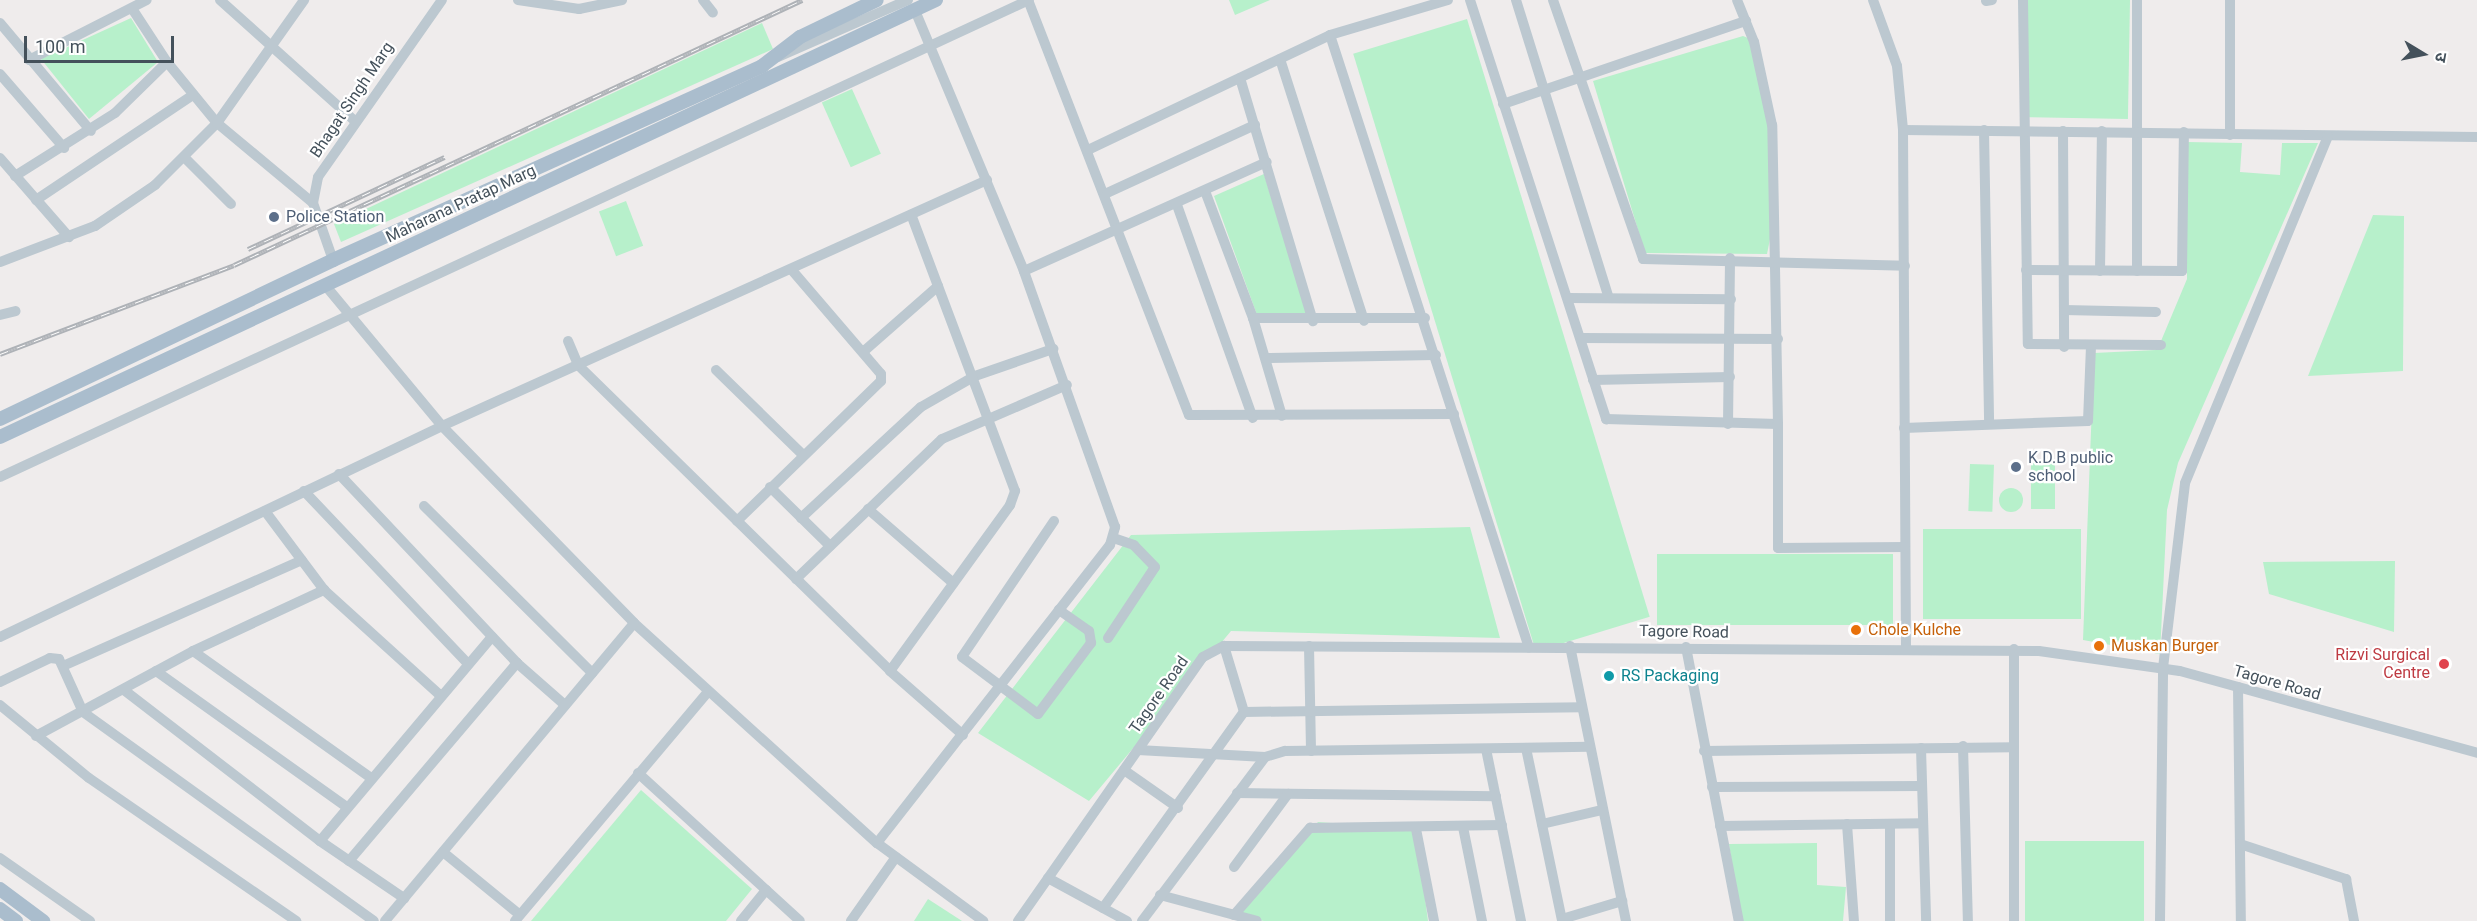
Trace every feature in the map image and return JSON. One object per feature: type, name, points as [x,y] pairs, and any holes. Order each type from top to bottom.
[{"type":"main road","name":"Maharana Pratap Marg","points":[[0,419],[333,260],[594,143],[778,57],[800,37],[877,0]]},
{"type":"main road","name":"Maharana Pratap Marg","points":[[0,437],[601,157],[911,5],[936,0]]},
{"type":"main road","points":[[594,143],[601,157]]},
{"type":"main road","points":[[462,202],[468,219]]},
{"type":"main road","points":[[196,326],[205,342]]},
{"type":"main road","points":[[0,890],[43,921]]},
{"type":"main road","points":[[0,909],[16,921]]},
{"type":"street","points":[[29,60],[133,10],[147,0]]},
{"type":"street","points":[[0,262],[69,237],[116,214],[185,158],[217,123],[304,0]]},
{"type":"street","name":"Bhagat Singh Marg","points":[[313,203],[318,177],[355,121],[442,0]]},
{"type":"street","points":[[523,1],[567,4],[622,0]]},
{"type":"street","points":[[703,0],[713,13]]},
{"type":"street","points":[[0,477],[1029,0],[1107,193],[1189,416],[1253,418],[1454,414]]},
{"type":"street","points":[[1090,149],[1330,35],[1448,0]]},
{"type":"street","points":[[1470,0],[1582,338],[1602,414],[1610,422],[1778,424]]},
{"type":"street","points":[[1516,0],[1609,298]]},
{"type":"street","points":[[1553,0],[1639,256],[1905,266]]},
{"type":"street","points":[[1737,0],[1746,21],[1772,125],[1778,260],[1778,549],[1905,547]]},
{"type":"street","points":[[1873,0],[1897,66],[1903,130],[1906,649]]},
{"type":"street","points":[[2022,0],[2028,344],[2064,347],[2161,345]]},
{"type":"street","points":[[2137,0],[2139,132],[2137,271]]},
{"type":"street","points":[[2230,0],[2230,135]]},
{"type":"street","points":[[225,1],[272,47],[355,121]]},
{"type":"street","points":[[778,57],[806,48],[911,5],[1024,271],[1114,515],[1114,538],[877,843]]},
{"type":"street","points":[[133,10],[167,62],[217,123],[313,203],[333,260]]},
{"type":"street","points":[[1503,104],[1746,21]]},
{"type":"street","points":[[0,23],[91,131]]},
{"type":"street","points":[[1330,35],[1425,318],[1528,648]]},
{"type":"street","points":[[1280,59],[1364,321]]},
{"type":"street","points":[[15,176],[91,131],[167,62]]},
{"type":"street","points":[[0,74],[64,148]]},
{"type":"street","points":[[1240,78],[1313,321]]},
{"type":"street","points":[[36,200],[193,95]]},
{"type":"street","points":[[1107,193],[1255,125]]},
{"type":"street","points":[[1903,130],[2477,137]]},
{"type":"street","points":[[1984,130],[1989,423]]},
{"type":"street","points":[[2063,131],[2064,347]]},
{"type":"street","points":[[2100,271],[2102,131]]},
{"type":"street","points":[[2026,270],[2182,271],[2184,132]]},
{"type":"street","points":[[2160,921],[2163,668],[2185,483],[2328,136]]},
{"type":"street","points":[[0,158],[69,237]]},
{"type":"street","points":[[185,158],[231,204]]},
{"type":"street","points":[[1024,271],[1121,231],[1267,162]]},
{"type":"street","points":[[0,637],[442,426],[987,180]]},
{"type":"street","points":[[1205,191],[1253,318],[1282,416]]},
{"type":"street","points":[[1177,204],[1253,418]]},
{"type":"street","points":[[890,670],[1013,499],[1013,481],[975,376],[911,215]]},
{"type":"street","points":[[1728,424],[1731,338],[1730,258]]},
{"type":"street","points":[[737,521],[802,454],[878,390],[881,374],[791,269]]},
{"type":"street","points":[[325,285],[346,316],[442,426],[634,622],[708,692],[877,843],[982,921]]},
{"type":"street","points":[[863,352],[938,286]]},
{"type":"street","points":[[1568,298],[1731,299]]},
{"type":"street","points":[[0,315],[16,310]]},
{"type":"street","points":[[2064,310],[2156,312]]},
{"type":"street","points":[[1253,318],[1364,321],[1425,318]]},
{"type":"street","points":[[1582,338],[1778,339]]},
{"type":"street","points":[[568,341],[578,365],[890,670],[963,735]]},
{"type":"street","points":[[1904,428],[2088,421],[2091,346]]},
{"type":"street","points":[[801,518],[921,407],[975,376],[1053,349]]},
{"type":"street","points":[[1266,358],[1436,355]]},
{"type":"street","points":[[716,370],[802,454]]},
{"type":"street","points":[[1593,380],[1730,377]]},
{"type":"street","points":[[796,579],[931,448],[988,415],[1067,385]]},
{"type":"street","points":[[339,474],[517,663],[565,705]]},
{"type":"street","points":[[770,487],[830,546]]},
{"type":"street","points":[[304,491],[467,663]]},
{"type":"street","points":[[424,506],[592,672]]},
{"type":"street","points":[[868,509],[953,583]]},
{"type":"street","points":[[265,511],[324,590],[440,694]]},
{"type":"street","points":[[1053,521],[961,653],[1032,714],[1043,711],[1092,636],[1059,610]]},
{"type":"street","points":[[1108,638],[1155,567],[1134,545],[1114,538]]},
{"type":"street","points":[[63,666],[302,560]]},
{"type":"street","points":[[36,736],[192,651],[324,590]]},
{"type":"street","points":[[385,921],[634,622]]},
{"type":"street","points":[[320,841],[440,694],[492,637]]},
{"type":"street","points":[[1103,908],[1219,754],[1244,712],[1224,646]]},
{"type":"street","name":"Tagore Road","points":[[1018,921],[1203,657],[1224,646],[2014,649],[2163,668],[2477,753]]},
{"type":"street","points":[[1309,646],[1311,751]]},
{"type":"street","points":[[1570,646],[1626,921]]},
{"type":"street","points":[[1686,647],[1704,751],[1739,921]]},
{"type":"street","points":[[2014,649],[2014,921]]},
{"type":"street","points":[[192,651],[371,778]]},
{"type":"street","points":[[0,682],[50,658],[63,666],[83,712],[374,921]]},
{"type":"street","points":[[349,861],[517,663]]},
{"type":"street","points":[[156,671],[347,807]]},
{"type":"street","points":[[2238,687],[2241,921]]},
{"type":"street","points":[[124,690],[320,841],[404,898]]},
{"type":"street","points":[[443,852],[518,918],[708,692]]},
{"type":"street","points":[[0,705],[36,736],[296,921]]},
{"type":"street","points":[[1244,712],[1582,707]]},
{"type":"street","points":[[1964,746],[1968,921]]},
{"type":"street","points":[[1138,750],[1265,757],[1311,751],[1589,747]]},
{"type":"street","points":[[1704,751],[2014,747]]},
{"type":"street","points":[[1526,748],[1562,920],[1622,901]]},
{"type":"street","points":[[1921,748],[1926,921]]},
{"type":"street","points":[[1486,749],[1521,921]]},
{"type":"street","points":[[1142,921],[1265,757]]},
{"type":"street","points":[[1124,770],[1178,808]]},
{"type":"street","points":[[638,773],[800,921]]},
{"type":"street","points":[[1712,787],[1922,786]]},
{"type":"street","points":[[1237,793],[1496,796]]},
{"type":"street","points":[[1234,867],[1288,794]]},
{"type":"street","points":[[1542,824],[1602,810]]},
{"type":"street","points":[[1847,824],[1854,921]]},
{"type":"street","points":[[1890,824],[1890,921]]},
{"type":"street","points":[[1720,826],[1923,824]]},
{"type":"street","points":[[1234,915],[1310,828],[1416,829],[1502,825]]},
{"type":"street","points":[[1463,826],[1482,921]]},
{"type":"street","points":[[1416,829],[1434,921]]},
{"type":"street","points":[[2240,844],[2346,879],[2354,921]]},
{"type":"street","points":[[851,921],[896,857]]},
{"type":"street","points":[[0,858],[90,921]]},
{"type":"street","points":[[1048,878],[1127,921]]},
{"type":"street","points":[[741,921],[766,890]]},
{"type":"street","points":[[1160,895],[1257,921]]},
{"type":"green space","points":[[1229,0],[1270,0],[1235,15]]},
{"type":"green space","points":[[2027,0],[2130,0],[2128,119],[2025,117]]},
{"type":"green space","points":[[131,18],[158,62],[89,119],[41,59]]},
{"type":"green space","points":[[1467,19],[1650,617],[1536,651],[1353,54]]},
{"type":"green space","points":[[762,23],[773,49],[341,242],[334,224]]},
{"type":"green space","points":[[1743,36],[1748,38],[1772,125],[1774,219],[1767,254],[1645,253],[1593,81]]},
{"type":"green space","points":[[852,89],[881,154],[851,167],[822,102]]},
{"type":"green space","points":[[2187,142],[2242,143],[2240,172],[2280,175],[2282,143],[2318,143],[2178,463],[2167,510],[2160,654],[2083,640],[2094,353],[2156,350],[2161,341],[2187,279]]},
{"type":"green space","points":[[1264,174],[1308,318],[1257,315],[1214,196]]},
{"type":"green space","points":[[626,201],[643,246],[616,256],[599,211]]},
{"type":"green space","points":[[2373,215],[2404,216],[2403,371],[2308,376]]},
{"type":"green space","points":[[2031,463],[2055,463],[2055,509],[2031,509]]},
{"type":"green space","points":[[1970,464],[1994,465],[1992,512],[1968,511]]},
{"type":"green space","points":[[2011,488],[2019,492],[2023,500],[2019,508],[2011,512],[2003,508],[1999,500],[2003,492]]},
{"type":"green space","points":[[1470,527],[1500,638],[1231,631],[1089,801],[978,733],[1131,535]]},
{"type":"green space","points":[[1923,529],[2081,529],[2081,619],[1923,619]]},
{"type":"green space","points":[[1657,554],[1893,554],[1893,625],[1657,625]]},
{"type":"green space","points":[[2395,561],[2394,632],[2269,594],[2263,562]]},
{"type":"green space","points":[[641,790],[752,889],[726,921],[531,921]]},
{"type":"green space","points":[[1318,822],[1416,829],[1428,921],[1264,921],[1234,915]]},
{"type":"green space","points":[[2025,841],[2144,841],[2144,921],[2025,921]]},
{"type":"green space","points":[[1817,843],[1817,885],[1846,887],[1843,921],[1741,921],[1729,844]]},
{"type":"green space","points":[[928,899],[962,921],[914,921]]},
{"type":"railway","points":[[0,354],[234,265],[802,0]]},
{"type":"railway","points":[[248,249],[444,157]]},
{"type":"place","name":"Police Station","points":[[274,217]]},
{"type":"place","name":"K.D.B public school","points":[[2016,467]]},
{"type":"place","name":"Chole Kulche","points":[[1856,630]]},
{"type":"place","name":"Muskan Burger","points":[[2099,646]]},
{"type":"place","name":"Rizvi Surgical Centre","points":[[2444,664]]},
{"type":"place","name":"RS Packaging","points":[[1609,676]]}]
